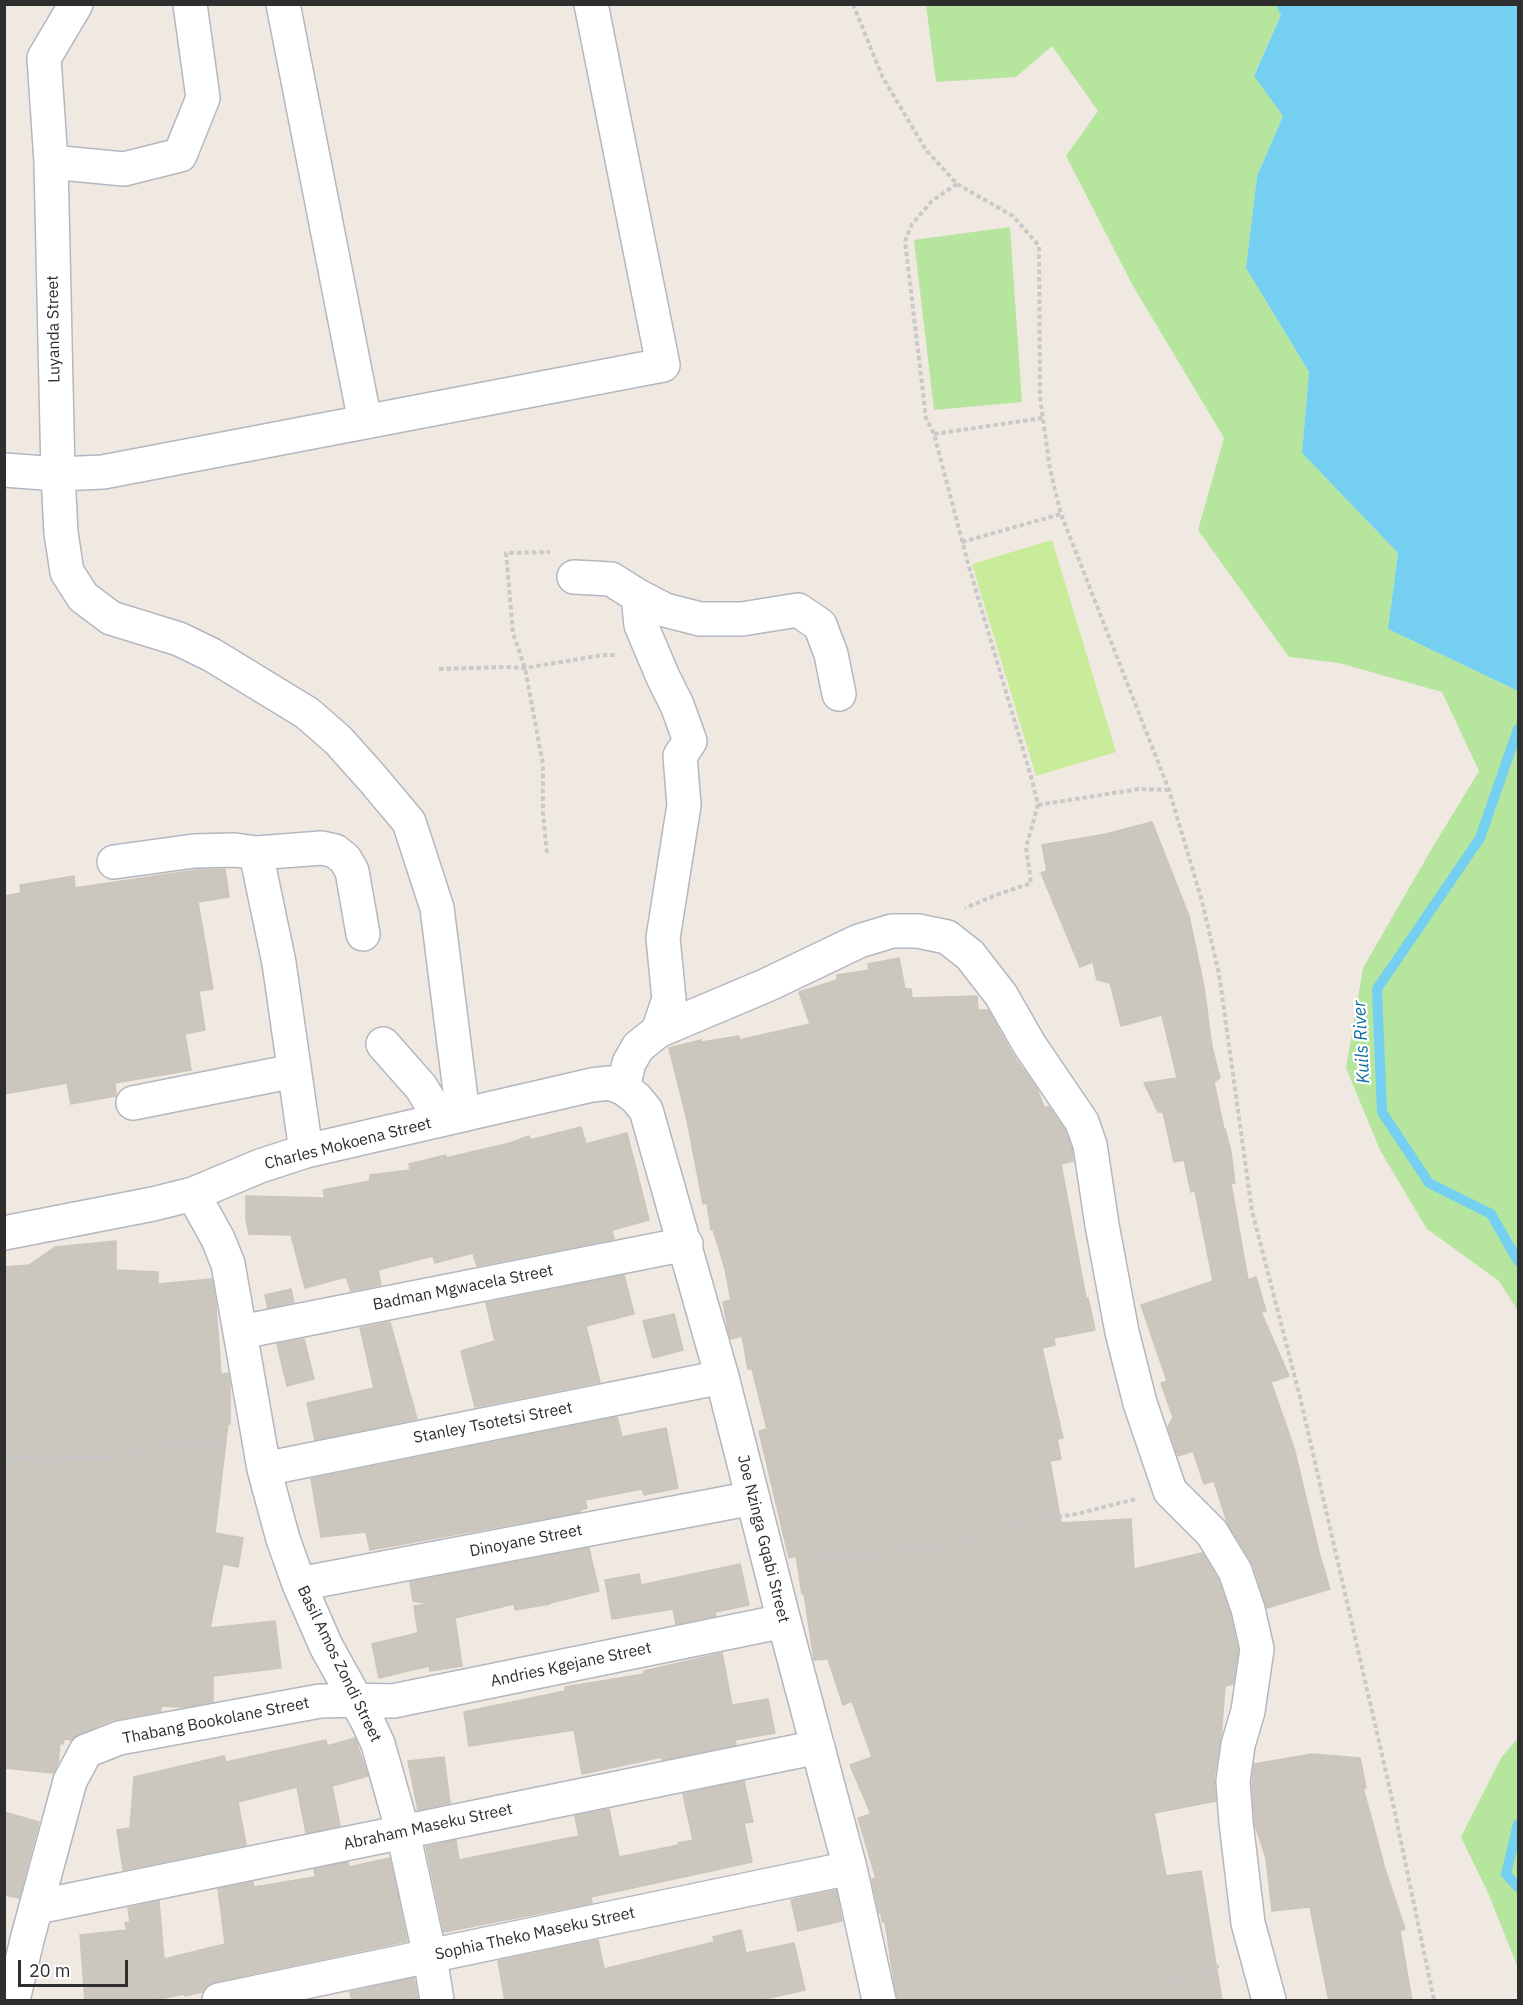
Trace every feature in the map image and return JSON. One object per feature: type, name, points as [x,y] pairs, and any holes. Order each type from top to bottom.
[{"type":"street","name":"Luyanda Street","points":[[76,4],[44,58],[49,146],[58,474],[61,533],[66,572],[83,597],[111,618],[179,639],[212,655],[307,713],[345,748],[409,822],[437,908],[452,1117]]},
{"type":"street","points":[[49,146],[124,169],[180,155],[203,98],[190,4]]},
{"type":"street","points":[[283,4],[364,422]]},
{"type":"street","points":[[4,470],[58,474],[103,472],[663,365],[591,4]]},
{"type":"street","points":[[574,577],[611,579],[665,610],[700,619],[742,620],[798,610],[820,625],[831,654],[839,694]]},
{"type":"street","points":[[638,596],[641,625],[677,705],[690,741],[680,756],[684,805],[663,938],[669,999],[658,1031]]},
{"type":"street","points":[[114,862],[194,851],[235,850],[256,853],[322,848],[335,851],[345,859],[352,871],[363,934]]},
{"type":"street","points":[[256,853],[279,963],[306,1151]]},
{"type":"street","points":[[623,1088],[629,1063],[638,1047],[658,1031],[767,986],[859,941],[892,931],[918,931],[947,936],[970,955],[1002,995],[1029,1044],[1082,1122],[1090,1145],[1122,1332],[1140,1403],[1170,1491],[1212,1533],[1235,1571],[1248,1609],[1257,1649],[1248,1711],[1238,1745],[1233,1781],[1248,1923],[1269,2001]]},
{"type":"street","points":[[383,1044],[421,1087],[452,1117]]},
{"type":"street","points":[[133,1103],[294,1071]]},
{"type":"street","name":"Charles Mokoena Street","points":[[4,1233],[193,1194],[260,1166],[306,1151],[592,1085],[609,1083],[623,1088]]},
{"type":"street","name":"Joe Nzinga Gqabi Street","points":[[623,1088],[646,1110],[686,1244],[850,1868],[871,1999]]},
{"type":"street","name":"Basil Amos Zondi Street","points":[[193,1194],[219,1239],[228,1264],[262,1456],[283,1539],[299,1584],[326,1646],[378,1744],[403,1832],[430,1957],[437,2001]]},
{"type":"street","name":"Badman Mgwacela Street","points":[[241,1332],[686,1244]]},
{"type":"street","name":"Stanley Tsotetsi Street","points":[[262,1456],[722,1377]]},
{"type":"street","name":"Dinoyane Street","points":[[299,1584],[755,1508]]},
{"type":"street","name":"Andries Kgejane Street","points":[[356,1700],[393,1701],[784,1621]]},
{"type":"street","name":"Thabang Bookolane Street","points":[[13,2001],[70,1781],[86,1751],[119,1738],[320,1701],[356,1700]]},
{"type":"street","name":"Abraham Maseku Street","points":[[37,1907],[818,1747]]},
{"type":"street","name":"Sophia Theko Maseku Street","points":[[219,2001],[850,1868]]},
{"type":"path","points":[[853,4],[882,76],[926,150],[957,184],[1013,216],[1039,246],[1040,398],[1050,469],[1061,514],[1169,790],[1203,900],[1219,974],[1252,1210],[1300,1397],[1388,1782],[1434,2001]]},
{"type":"path","points":[[947,936],[956,912],[1031,883],[1026,847],[1038,805],[933,434],[926,418],[905,241],[912,224],[932,201],[957,184]]},
{"type":"path","points":[[933,434],[1043,418]]},
{"type":"path","points":[[963,542],[1061,514]]},
{"type":"path","points":[[547,854],[543,814],[543,765],[525,668],[513,633],[506,553],[543,551],[574,556],[574,577]]},
{"type":"path","points":[[439,669],[525,668],[603,654],[624,656],[650,645]]},
{"type":"path","points":[[1038,805],[1139,789],[1169,790]]},
{"type":"path","points":[[4,1458],[106,1458],[180,1444],[262,1456]]},
{"type":"path","points":[[755,1508],[807,1508],[821,1556],[867,1555],[980,1540],[1009,1524],[1076,1514],[1170,1491]]},
{"type":"path","points":[[1158,1988],[1257,1953]]},
{"type":"green space","points":[[1276,4],[1281,15],[1254,75],[1283,116],[1257,176],[1246,268],[1309,372],[1302,453],[1398,553],[1388,629],[1518,691],[1518,1311],[1499,1281],[1427,1229],[1380,1150],[1346,1068],[1363,968],[1479,771],[1442,692],[1339,663],[1289,657],[1198,530],[1224,438],[1133,286],[1066,156],[1098,111],[1052,46],[1016,77],[936,82],[926,5]]},
{"type":"green space","points":[[1010,227],[1022,402],[934,410],[914,240]]},
{"type":"green space","points":[[1052,540],[1116,752],[1036,776],[972,564]]},
{"type":"green space","points":[[1518,1738],[1518,1968],[1489,1895],[1461,1837],[1501,1758]]},
{"type":"water","points":[[1276,5],[1518,5],[1518,691],[1388,629],[1398,553],[1302,453],[1309,372],[1246,268],[1257,176],[1283,116],[1254,76],[1281,15]]},
{"type":"building","points":[[1152,822],[1189,916],[1204,987],[1212,1047],[1220,1078],[1214,1082],[1231,1152],[1235,1183],[1231,1184],[1248,1280],[1256,1277],[1266,1311],[1261,1312],[1289,1376],[1271,1382],[1294,1448],[1330,1589],[1267,1608],[1253,1565],[1227,1522],[1214,1481],[1204,1484],[1193,1451],[1178,1456],[1168,1427],[1173,1417],[1161,1383],[1167,1381],[1141,1305],[1213,1281],[1195,1191],[1191,1192],[1184,1160],[1174,1162],[1163,1112],[1158,1112],[1144,1083],[1177,1078],[1162,1015],[1121,1026],[1110,983],[1097,980],[1093,962],[1080,967],[1041,873],[1047,871],[1042,845],[1106,834]]},
{"type":"building","points":[[225,869],[229,897],[198,902],[213,989],[199,991],[205,1030],[185,1034],[191,1070],[115,1083],[116,1096],[71,1104],[67,1083],[4,1094],[4,896],[21,893],[20,885],[74,876],[75,888],[196,870]]},
{"type":"building","points":[[899,958],[905,989],[911,989],[912,998],[977,996],[978,1010],[988,1010],[1013,1055],[1037,1089],[1044,1107],[1049,1107],[1065,1130],[1072,1150],[1073,1161],[1061,1164],[1086,1298],[1088,1298],[1095,1330],[1054,1338],[1055,1345],[1042,1348],[1063,1438],[1057,1439],[1061,1459],[1050,1461],[1061,1523],[1131,1519],[1134,1569],[1202,1553],[1218,1579],[1230,1614],[1238,1651],[1233,1684],[1225,1686],[1221,1737],[1214,1778],[1216,1801],[1154,1813],[1166,1876],[1201,1871],[1222,2001],[897,2001],[885,1922],[882,1922],[881,1913],[879,1913],[872,1879],[876,1878],[858,1818],[871,1814],[850,1765],[872,1757],[852,1701],[843,1705],[828,1659],[814,1660],[796,1556],[789,1558],[759,1431],[767,1429],[752,1369],[748,1369],[742,1336],[731,1339],[729,1335],[723,1302],[731,1300],[725,1269],[713,1229],[711,1230],[707,1203],[703,1204],[687,1120],[669,1048],[701,1040],[701,1042],[739,1036],[739,1040],[810,1024],[799,992],[837,980],[837,975],[869,970],[868,964]]},
{"type":"building","points":[[581,1127],[586,1144],[627,1133],[649,1220],[612,1230],[614,1239],[477,1266],[473,1253],[435,1263],[433,1256],[378,1270],[381,1285],[351,1291],[346,1277],[305,1288],[291,1235],[249,1234],[246,1220],[246,1196],[325,1198],[323,1190],[370,1181],[370,1175],[410,1170],[409,1164],[446,1155],[446,1158],[510,1143],[529,1136],[530,1140]]},
{"type":"building","points":[[116,1241],[116,1270],[158,1272],[158,1284],[212,1279],[221,1374],[228,1373],[230,1384],[230,1424],[228,1424],[215,1533],[243,1538],[238,1567],[223,1564],[210,1628],[275,1621],[281,1668],[213,1676],[213,1702],[183,1707],[161,1706],[161,1711],[112,1720],[79,1734],[72,1740],[64,1739],[63,1744],[60,1743],[58,1763],[53,1773],[4,1768],[4,1267],[29,1265],[55,1247]]},
{"type":"building","points":[[624,1275],[634,1314],[586,1326],[600,1382],[475,1407],[461,1351],[495,1341],[486,1303]]},
{"type":"building","points":[[291,1289],[294,1302],[268,1308],[265,1295]]},
{"type":"building","points":[[674,1314],[683,1350],[653,1358],[643,1321]]},
{"type":"building","points":[[390,1322],[417,1419],[315,1440],[307,1403],[374,1388],[360,1328]]},
{"type":"building","points":[[304,1339],[314,1379],[287,1386],[277,1344]]},
{"type":"building","points":[[617,1417],[622,1437],[666,1428],[678,1488],[644,1495],[642,1489],[585,1500],[587,1508],[580,1512],[370,1550],[366,1532],[321,1537],[311,1479]]},
{"type":"building","points":[[589,1548],[599,1591],[550,1604],[515,1610],[514,1604],[455,1618],[462,1666],[430,1671],[429,1666],[379,1678],[372,1644],[418,1633],[414,1606],[430,1604],[413,1601],[410,1582]]},
{"type":"building","points":[[740,1564],[749,1605],[715,1612],[716,1616],[676,1624],[673,1609],[612,1619],[605,1580],[639,1574],[641,1585]]},
{"type":"building","points":[[722,1653],[732,1705],[768,1699],[775,1733],[735,1740],[736,1745],[662,1760],[662,1757],[582,1774],[574,1730],[469,1746],[464,1712],[565,1691],[565,1687],[644,1674],[644,1671]]},
{"type":"building","points":[[355,1738],[368,1776],[332,1786],[340,1826],[306,1833],[297,1787],[238,1802],[246,1845],[123,1870],[117,1830],[130,1828],[134,1777],[224,1756],[226,1762],[326,1740],[327,1746]]},
{"type":"building","points":[[1312,1754],[1360,1758],[1366,1788],[1363,1788],[1385,1869],[1405,1929],[1400,1931],[1412,2001],[1329,2001],[1310,1907],[1272,1911],[1266,1858],[1255,1825],[1252,1782],[1254,1764]]},
{"type":"building","points":[[444,1757],[450,1803],[418,1810],[408,1761]]},
{"type":"building","points":[[744,1781],[753,1822],[744,1823],[752,1862],[591,1897],[592,1903],[444,1932],[426,1847],[456,1840],[459,1860],[579,1836],[575,1816],[609,1809],[619,1857],[679,1845],[678,1843],[693,1840],[683,1794]]},
{"type":"building","points":[[4,1812],[39,1822],[19,1898],[4,1895]]},
{"type":"building","points":[[390,1858],[407,1941],[215,1982],[202,1992],[185,1996],[184,1994],[150,2001],[85,2001],[80,1935],[127,1930],[125,1923],[130,1922],[128,1908],[159,1901],[164,1959],[225,1944],[218,1889],[253,1882],[254,1887],[315,1877],[314,1869],[348,1862],[349,1867]]},
{"type":"building","points":[[836,1890],[842,1921],[798,1931],[791,1900]]},
{"type":"building","points":[[741,1930],[746,1953],[794,1943],[805,1990],[756,2001],[505,2001],[498,1961],[598,1940],[604,1969],[714,1942],[713,1937]]},
{"type":"building","points":[[414,1978],[418,2001],[352,2001],[350,1992]]},
{"type":"waterway","name":"Kuils River","points":[[1518,729],[1480,838],[1377,989],[1382,1112],[1429,1183],[1491,1214],[1518,1261]]},
{"type":"waterway","name":"Kuils River","points":[[1518,1824],[1506,1874],[1518,1887]]}]
